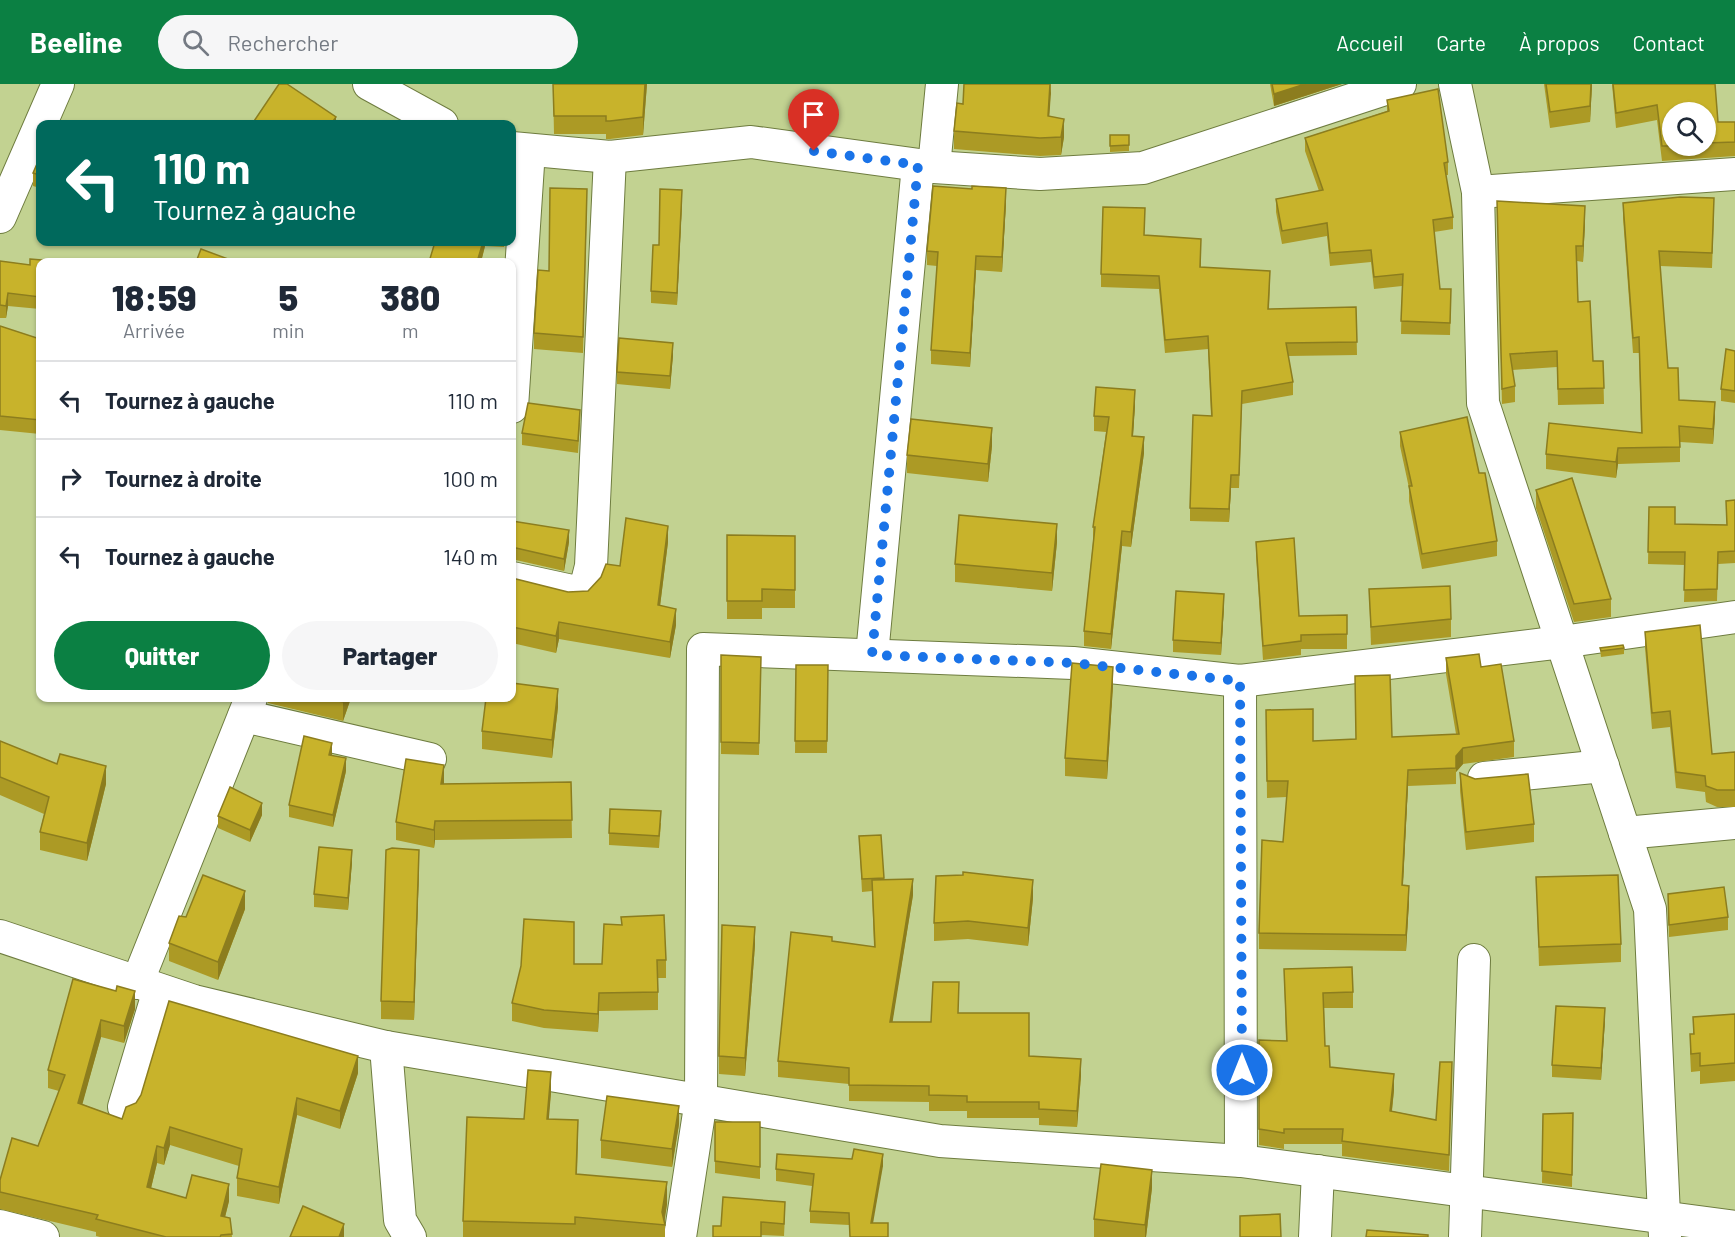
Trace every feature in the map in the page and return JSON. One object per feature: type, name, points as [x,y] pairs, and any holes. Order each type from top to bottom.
[{"type":"street","points":[[42,120],[58,84]]},
{"type":"street","points":[[369,84],[435,120]]},
{"type":"street","points":[[872,655],[926,166],[942,84]]},
{"type":"street","points":[[516,278],[520,149],[610,156],[751,142],[926,166],[1040,174],[1143,168],[1400,84]]},
{"type":"street","points":[[1455,84],[1478,192],[1483,403],[1650,909],[1665,1228]]},
{"type":"street","points":[[0,217],[36,134]]},
{"type":"street","points":[[516,579],[580,591],[587,582],[591,566],[610,156]]},
{"type":"street","points":[[1478,192],[1735,174]]},
{"type":"street","points":[[680,1237],[701,1100],[703,649],[1073,663],[1240,681],[1562,642],[1735,617]]},
{"type":"street","points":[[1240,681],[1241,1161]]},
{"type":"street","points":[[124,1107],[148,986],[248,707],[430,759]]},
{"type":"street","points":[[1473,779],[1603,766]]},
{"type":"street","points":[[1625,833],[1735,823]]},
{"type":"street","points":[[0,936],[194,1001],[386,1047],[940,1141],[1241,1161],[1468,1190],[1665,1228],[1735,1227]]},
{"type":"street","points":[[1465,1237],[1474,960]]},
{"type":"street","points":[[386,1047],[399,1231]]},
{"type":"street","points":[[1315,1237],[1318,1171]]},
{"type":"street","points":[[1,1230],[43,1237]]},
{"type":"building","points":[[279,84],[287,84],[336,117],[334,120],[255,120]]},
{"type":"building","points":[[553,84],[645,84],[643,117],[606,121],[606,116],[554,116]]},
{"type":"building","points":[[964,84],[1050,84],[1048,116],[1064,119],[1061,137],[1040,138],[954,131],[957,103],[963,104]]},
{"type":"building","points":[[1272,84],[1305,84],[1274,94]]},
{"type":"building","points":[[1546,84],[1591,84],[1590,106],[1550,112]]},
{"type":"building","points":[[1613,84],[1715,84],[1718,122],[1735,122],[1735,142],[1716,143],[1716,102],[1662,102],[1662,146],[1657,105],[1616,113]]},
{"type":"building","points":[[1438,89],[1448,162],[1444,163],[1453,217],[1433,220],[1440,289],[1451,289],[1450,323],[1401,321],[1403,274],[1374,277],[1371,250],[1330,253],[1327,223],[1282,231],[1276,199],[1323,190],[1305,138],[1389,111],[1387,100]]},
{"type":"building","points":[[1110,135],[1129,135],[1129,145],[1110,146]]},
{"type":"building","points":[[933,186],[972,189],[972,186],[1006,188],[1002,257],[976,256],[970,353],[931,350],[938,252],[927,251]]},
{"type":"building","points":[[550,188],[587,189],[583,337],[534,333],[538,270],[549,271]]},
{"type":"building","points":[[660,189],[682,190],[677,293],[651,291],[653,245],[659,245]]},
{"type":"building","points":[[1680,197],[1714,198],[1712,253],[1659,251],[1668,368],[1678,368],[1679,400],[1715,402],[1713,429],[1679,426],[1680,447],[1618,448],[1616,462],[1546,454],[1549,423],[1642,433],[1639,337],[1633,338],[1623,203]]},
{"type":"building","points":[[1497,201],[1585,206],[1583,246],[1576,246],[1578,302],[1590,301],[1593,361],[1603,361],[1604,388],[1558,389],[1557,351],[1510,354],[1515,386],[1502,389]]},
{"type":"building","points":[[1103,207],[1145,208],[1144,235],[1201,239],[1200,267],[1270,271],[1268,309],[1356,307],[1357,342],[1286,343],[1293,382],[1242,391],[1239,475],[1231,475],[1229,509],[1190,508],[1193,415],[1212,416],[1208,336],[1165,340],[1159,276],[1101,274]]},
{"type":"building","points":[[434,246],[482,246],[478,258],[430,258]]},
{"type":"building","points":[[201,249],[225,258],[198,258]]},
{"type":"building","points":[[30,259],[36,260],[36,296],[8,293],[6,306],[0,305],[0,261],[30,265]]},
{"type":"building","points":[[0,326],[36,338],[36,420],[0,416]]},
{"type":"building","points":[[619,338],[673,343],[670,376],[617,372]]},
{"type":"building","points":[[1726,349],[1735,351],[1735,391],[1721,389]]},
{"type":"building","points":[[1096,387],[1135,390],[1132,436],[1144,437],[1131,532],[1122,531],[1111,634],[1084,631],[1095,527],[1093,527],[1109,417],[1094,416]]},
{"type":"building","points":[[528,403],[580,410],[578,441],[522,433]]},
{"type":"building","points":[[1467,417],[1479,473],[1485,473],[1497,541],[1422,554],[1409,486],[1412,486],[1400,432]]},
{"type":"building","points":[[911,419],[992,428],[988,464],[907,455]]},
{"type":"building","points":[[1572,478],[1611,599],[1574,604],[1536,490]]},
{"type":"building","points":[[1735,500],[1735,551],[1718,552],[1717,589],[1684,590],[1685,552],[1648,552],[1649,507],[1675,507],[1675,524],[1727,525],[1726,501]]},
{"type":"building","points":[[959,515],[1057,524],[1052,573],[955,564]]},
{"type":"building","points":[[626,518],[668,526],[658,605],[676,609],[670,642],[559,622],[556,636],[516,628],[516,579],[568,592],[588,591],[601,577],[606,564],[620,566]]},
{"type":"building","points":[[516,522],[569,530],[564,559],[516,548]]},
{"type":"building","points":[[727,535],[795,536],[795,590],[762,589],[762,601],[727,601]]},
{"type":"building","points":[[1294,538],[1299,616],[1347,615],[1347,634],[1301,635],[1301,641],[1263,646],[1256,542]]},
{"type":"building","points":[[1450,586],[1451,619],[1371,627],[1369,589]]},
{"type":"building","points":[[1176,591],[1224,594],[1221,643],[1173,640]]},
{"type":"building","points":[[1700,625],[1712,754],[1735,752],[1735,790],[1717,790],[1706,786],[1705,776],[1676,772],[1670,711],[1652,713],[1645,632]]},
{"type":"building","points":[[1623,645],[1624,648],[1601,651],[1600,648]]},
{"type":"building","points":[[1479,654],[1481,667],[1501,664],[1514,741],[1463,748],[1456,756],[1456,768],[1408,770],[1402,885],[1409,886],[1406,935],[1259,933],[1262,840],[1283,842],[1288,781],[1267,781],[1266,710],[1313,709],[1313,741],[1356,739],[1355,676],[1390,675],[1392,737],[1459,734],[1446,658]]},
{"type":"building","points":[[721,655],[761,657],[759,743],[721,742]]},
{"type":"building","points":[[1072,663],[1113,667],[1107,761],[1065,758]]},
{"type":"building","points":[[796,665],[828,665],[827,741],[795,741]]},
{"type":"building","points":[[516,684],[558,689],[552,740],[482,731],[486,702],[516,702]]},
{"type":"building","points":[[304,736],[332,743],[329,755],[346,758],[333,815],[289,805]]},
{"type":"building","points":[[0,741],[57,764],[60,754],[106,766],[87,843],[40,832],[49,797],[0,777]]},
{"type":"building","points":[[406,759],[444,765],[441,784],[571,782],[572,820],[435,821],[434,830],[396,822]]},
{"type":"building","points":[[1460,773],[1475,779],[1528,774],[1534,824],[1466,832]]},
{"type":"building","points":[[230,787],[262,803],[250,830],[218,816]]},
{"type":"building","points":[[610,809],[661,811],[659,836],[609,833]]},
{"type":"building","points":[[881,835],[884,878],[862,879],[859,836]]},
{"type":"building","points":[[319,847],[352,850],[348,898],[314,894]]},
{"type":"building","points":[[392,848],[419,850],[414,1002],[381,1001],[386,850]]},
{"type":"building","points":[[963,872],[1033,880],[1028,928],[968,921],[934,923],[936,876],[963,875]]},
{"type":"building","points":[[203,875],[245,891],[218,962],[169,943],[179,916],[186,917]]},
{"type":"building","points":[[1618,875],[1621,944],[1539,947],[1536,877]]},
{"type":"building","points":[[913,879],[890,1022],[931,1022],[933,982],[959,982],[958,1013],[1029,1013],[1029,1056],[1081,1059],[1077,1111],[1039,1109],[1039,1102],[967,1102],[967,1096],[929,1095],[929,1086],[849,1085],[849,1068],[778,1061],[791,932],[832,937],[832,941],[875,947],[872,880]]},
{"type":"building","points":[[1724,887],[1728,917],[1669,925],[1668,894]]},
{"type":"building","points":[[664,915],[666,960],[657,960],[658,992],[599,993],[598,1014],[544,1010],[512,1003],[521,966],[524,919],[574,922],[574,964],[602,964],[604,924],[622,925],[621,917]]},
{"type":"building","points":[[722,925],[755,927],[745,1058],[719,1056]]},
{"type":"building","points":[[1352,967],[1353,992],[1323,993],[1325,1046],[1329,1046],[1330,1067],[1394,1074],[1390,1111],[1436,1120],[1440,1062],[1452,1062],[1449,1155],[1342,1141],[1343,1129],[1284,1129],[1284,1133],[1259,1129],[1259,1040],[1287,1041],[1284,969]]},
{"type":"building","points":[[73,979],[116,991],[117,986],[135,991],[124,1026],[101,1020],[78,1103],[122,1119],[126,1107],[136,1103],[141,1095],[169,1001],[358,1056],[340,1111],[297,1098],[279,1187],[237,1178],[242,1149],[170,1127],[164,1148],[157,1146],[147,1187],[186,1198],[192,1175],[229,1184],[221,1216],[230,1218],[232,1234],[220,1237],[166,1237],[96,1219],[98,1215],[0,1192],[0,1180],[12,1138],[38,1146],[65,1075],[48,1070]]},
{"type":"building","points":[[1556,1006],[1605,1008],[1601,1068],[1552,1065]]},
{"type":"building","points":[[1735,1014],[1735,1063],[1700,1066],[1700,1053],[1691,1054],[1690,1034],[1694,1034],[1693,1017]]},
{"type":"building","points":[[528,1070],[551,1072],[547,1119],[578,1120],[576,1174],[667,1182],[662,1212],[665,1225],[575,1217],[575,1224],[463,1221],[467,1117],[524,1119]]},
{"type":"building","points":[[607,1096],[679,1106],[672,1149],[601,1140]]},
{"type":"building","points":[[1573,1113],[1572,1175],[1542,1171],[1543,1114]]},
{"type":"building","points":[[715,1122],[760,1122],[760,1167],[715,1161]]},
{"type":"building","points":[[854,1149],[883,1154],[871,1223],[888,1223],[888,1237],[850,1237],[849,1213],[810,1211],[814,1174],[776,1169],[777,1154],[852,1159]]},
{"type":"building","points":[[1101,1164],[1152,1170],[1145,1225],[1094,1219]]},
{"type":"building","points":[[723,1197],[785,1202],[784,1224],[761,1222],[761,1237],[713,1237],[713,1226],[721,1226]]},
{"type":"building","points":[[303,1206],[344,1224],[339,1237],[290,1237]]},
{"type":"building","points":[[1280,1214],[1281,1237],[1240,1237],[1240,1216]]},
{"type":"building","points":[[1367,1230],[1428,1235],[1428,1237],[1366,1237]]},
{"type":"route","points":[[814,151],[918,165],[872,655],[1073,663],[1240,681],[1242,1070]]}]
